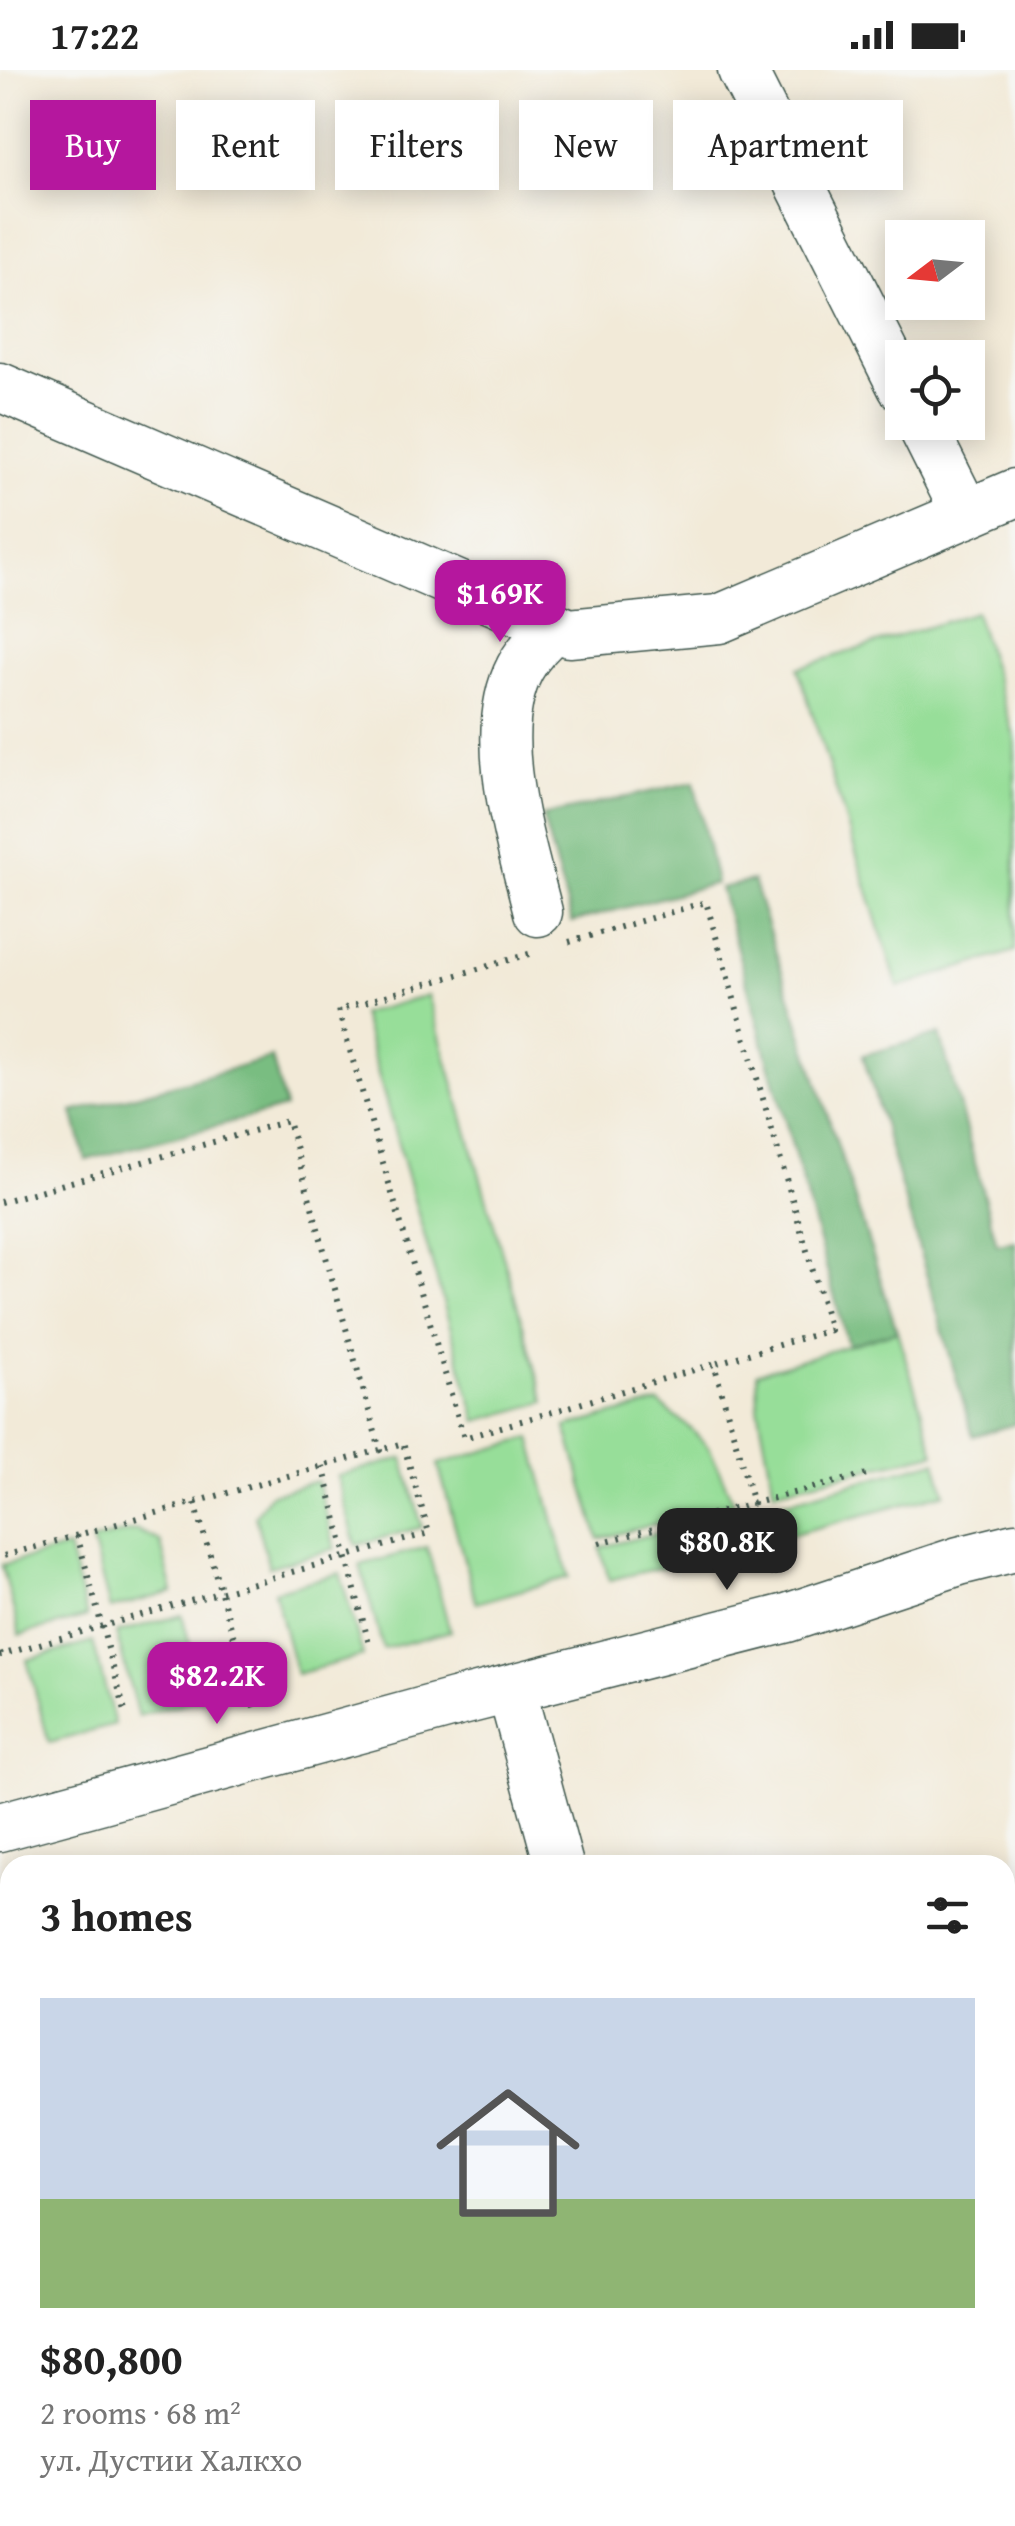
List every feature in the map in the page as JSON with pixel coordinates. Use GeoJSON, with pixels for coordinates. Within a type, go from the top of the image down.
{"type":"FeatureCollection","features":[{"type":"Feature","properties":{"kind":"street"},"geometry":{"type":"LineString","coordinates":[[742,70],[885,353]]}},
{"type":"Feature","properties":{"kind":"street"},"geometry":{"type":"LineString","coordinates":[[0,387],[569,633],[718,619],[1015,493]]}},
{"type":"Feature","properties":{"kind":"street"},"geometry":{"type":"LineString","coordinates":[[929,440],[966,514]]}},
{"type":"Feature","properties":{"kind":"street"},"geometry":{"type":"LineString","coordinates":[[546,936],[508,790],[508,705],[518,670],[532,648],[555,627]]}},
{"type":"Feature","properties":{"kind":"street"},"geometry":{"type":"LineString","coordinates":[[0,1827],[454,1703],[787,1618],[959,1560],[1015,1547]]}},
{"type":"Feature","properties":{"kind":"street"},"geometry":{"type":"LineString","coordinates":[[510,1689],[555,1855]]}},
{"type":"Feature","properties":{"kind":"path"},"geometry":{"type":"LineString","coordinates":[[706,902],[830,1330],[714,1364],[464,1438],[338,1010],[546,936],[706,902]]}},
{"type":"Feature","properties":{"kind":"path"},"geometry":{"type":"LineString","coordinates":[[0,1202],[288,1121],[380,1450]]}},
{"type":"Feature","properties":{"kind":"path"},"geometry":{"type":"LineString","coordinates":[[714,1364],[787,1618]]}},
{"type":"Feature","properties":{"kind":"path"},"geometry":{"type":"LineString","coordinates":[[0,1557],[404,1443],[429,1534],[0,1653]]}},
{"type":"Feature","properties":{"kind":"path"},"geometry":{"type":"LineString","coordinates":[[323,1466],[369,1644]]}},
{"type":"Feature","properties":{"kind":"path"},"geometry":{"type":"LineString","coordinates":[[600,1543],[868,1474]]}},
{"type":"Feature","properties":{"kind":"path"},"geometry":{"type":"LineString","coordinates":[[195,1502],[248,1688]]}},
{"type":"Feature","properties":{"kind":"path"},"geometry":{"type":"LineString","coordinates":[[77,1535],[126,1715]]}},
{"type":"Feature","properties":{"kind":"green space"},"geometry":{"type":"Polygon","coordinates":[[[975,612],[1015,739],[1015,951],[898,987],[798,668],[975,612]]]}},
{"type":"Feature","properties":{"kind":"green space"},"geometry":{"type":"Polygon","coordinates":[[[694,782],[716,883],[572,922],[542,816],[694,782]]]}},
{"type":"Feature","properties":{"kind":"green space"},"geometry":{"type":"Polygon","coordinates":[[[753,881],[897,1331],[848,1345],[720,888],[753,881]]]}},
{"type":"Feature","properties":{"kind":"green space"},"geometry":{"type":"Polygon","coordinates":[[[428,995],[545,1402],[477,1421],[361,1014],[428,995]]]}},
{"type":"Feature","properties":{"kind":"green space"},"geometry":{"type":"Polygon","coordinates":[[[940,1034],[997,1244],[1015,1241],[1015,1424],[973,1436],[863,1055],[940,1034]]]}},
{"type":"Feature","properties":{"kind":"green space"},"geometry":{"type":"Polygon","coordinates":[[[272,1058],[285,1108],[86,1160],[73,1112],[272,1058]]]}},
{"type":"Feature","properties":{"kind":"green space"},"geometry":{"type":"Polygon","coordinates":[[[897,1331],[935,1453],[774,1491],[758,1406],[757,1373],[897,1331]]]}},
{"type":"Feature","properties":{"kind":"green space"},"geometry":{"type":"Polygon","coordinates":[[[659,1403],[709,1448],[734,1503],[599,1539],[566,1427],[659,1403]]]}},
{"type":"Feature","properties":{"kind":"green space"},"geometry":{"type":"Polygon","coordinates":[[[531,1438],[569,1577],[476,1603],[438,1464],[531,1438]]]}},
{"type":"Feature","properties":{"kind":"green space"},"geometry":{"type":"Polygon","coordinates":[[[403,1458],[422,1527],[356,1545],[337,1476],[403,1458]]]}},
{"type":"Feature","properties":{"kind":"green space"},"geometry":{"type":"Polygon","coordinates":[[[936,1461],[945,1493],[786,1536],[777,1504],[936,1461]]]}},
{"type":"Feature","properties":{"kind":"green space"},"geometry":{"type":"Polygon","coordinates":[[[317,1481],[335,1549],[269,1567],[255,1516],[270,1494],[317,1481]]]}},
{"type":"Feature","properties":{"kind":"green space"},"geometry":{"type":"Polygon","coordinates":[[[737,1514],[749,1546],[609,1580],[600,1547],[737,1514]]]}},
{"type":"Feature","properties":{"kind":"green space"},"geometry":{"type":"Polygon","coordinates":[[[136,1530],[160,1541],[173,1592],[110,1609],[92,1541],[136,1530]]]}},
{"type":"Feature","properties":{"kind":"green space"},"geometry":{"type":"Polygon","coordinates":[[[427,1547],[450,1631],[383,1649],[360,1565],[427,1547]]]}},
{"type":"Feature","properties":{"kind":"green space"},"geometry":{"type":"Polygon","coordinates":[[[68,1548],[87,1617],[20,1635],[2,1565],[68,1548]]]}},
{"type":"Feature","properties":{"kind":"green space"},"geometry":{"type":"Polygon","coordinates":[[[340,1573],[363,1656],[296,1674],[274,1591],[340,1573]]]}},
{"type":"Feature","properties":{"kind":"green space"},"geometry":{"type":"Polygon","coordinates":[[[182,1615],[204,1698],[138,1716],[116,1633],[182,1615]]]}},
{"type":"Feature","properties":{"kind":"green space"},"geometry":{"type":"Polygon","coordinates":[[[93,1642],[115,1725],[49,1743],[27,1660],[93,1642]]]}}]}
